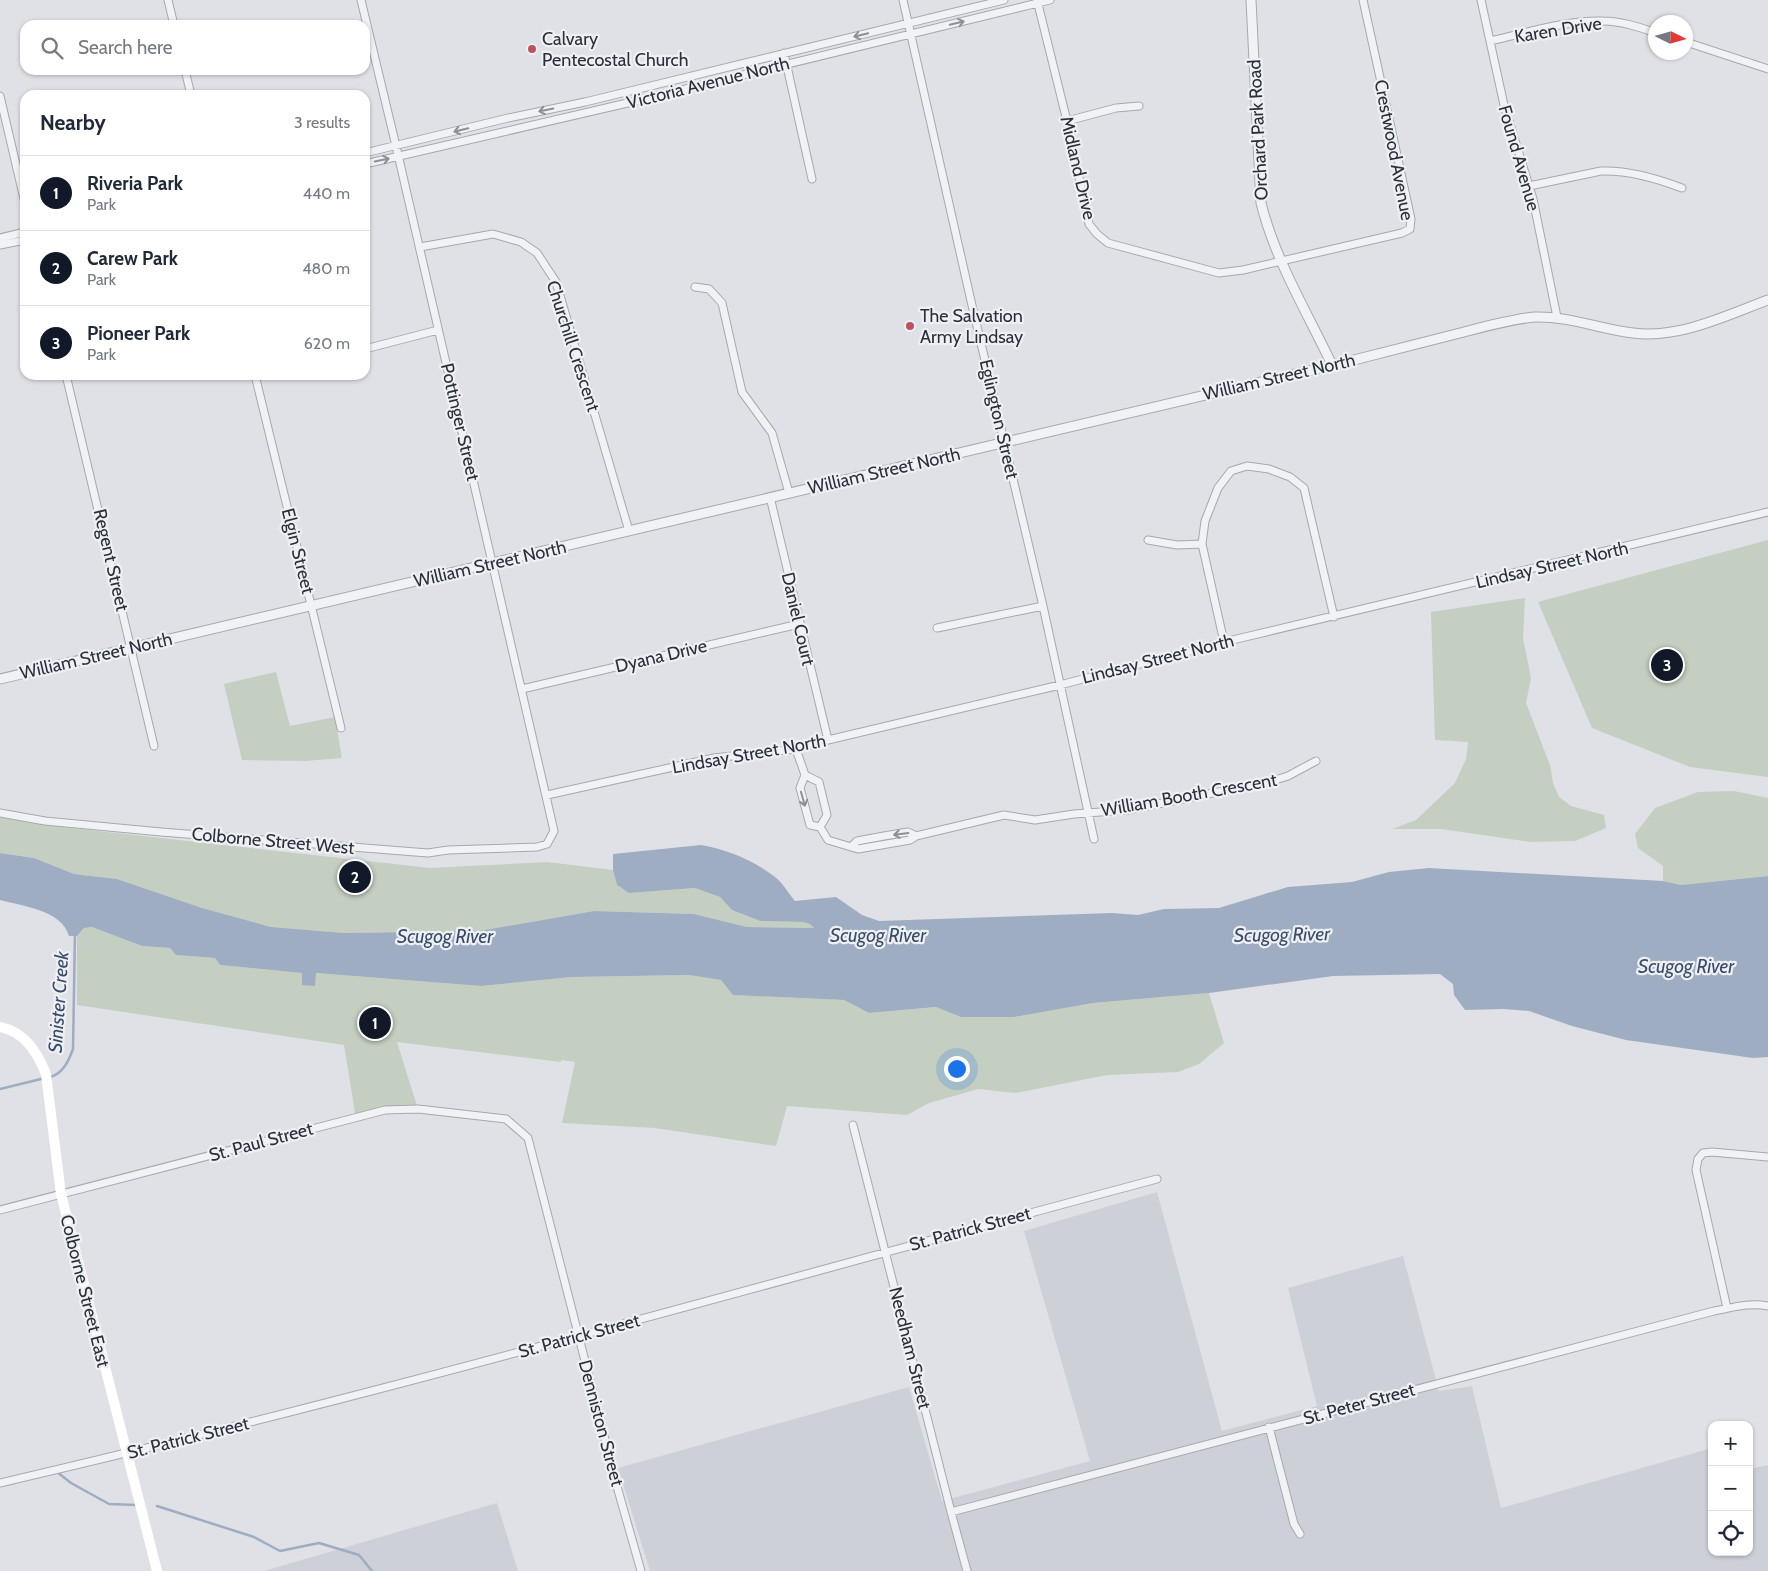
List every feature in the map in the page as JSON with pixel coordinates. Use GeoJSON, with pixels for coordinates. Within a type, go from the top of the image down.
{"type":"FeatureCollection","features":[{"type":"Feature","properties":{"kind":"main road","name":"Colborne Street East"},"geometry":{"type":"LineString","coordinates":[[0,1027],[15,1032],[31,1046],[39,1058],[47,1078],[61,1194],[157,1571]]}},
{"type":"Feature","properties":{"kind":"street"},"geometry":{"type":"LineString","coordinates":[[168,0],[173,20]]}},
{"type":"Feature","properties":{"kind":"street","name":"Pottinger Street"},"geometry":{"type":"LineString","coordinates":[[361,0],[366,20]]}},
{"type":"Feature","properties":{"kind":"street","name":"Eglington Street"},"geometry":{"type":"LineString","coordinates":[[902,0],[1043,606],[1094,839]]}},
{"type":"Feature","properties":{"kind":"street","name":"Victoria Avenue North"},"geometry":{"type":"LineString","coordinates":[[370,152],[1004,0]]}},
{"type":"Feature","properties":{"kind":"street","name":"Victoria Avenue North"},"geometry":{"type":"LineString","coordinates":[[370,163],[636,101],[1050,0]]}},
{"type":"Feature","properties":{"kind":"street","name":"Orchard Park Road"},"geometry":{"type":"LineString","coordinates":[[1252,0],[1261,203],[1265,220],[1282,261],[1332,365]]}},
{"type":"Feature","properties":{"kind":"street","name":"Crestwood Avenue"},"geometry":{"type":"LineString","coordinates":[[1282,261],[1402,233],[1410,229],[1411,219],[1363,0]]}},
{"type":"Feature","properties":{"kind":"street","name":"Found Avenue"},"geometry":{"type":"LineString","coordinates":[[1481,0],[1504,105],[1529,186],[1557,317]]}},
{"type":"Feature","properties":{"kind":"street","name":"Midland Drive"},"geometry":{"type":"LineString","coordinates":[[1038,2],[1089,224],[1097,234],[1108,243],[1219,273],[1243,270],[1282,261]]}},
{"type":"Feature","properties":{"kind":"street","name":"Karen Drive"},"geometry":{"type":"LineString","coordinates":[[1490,41],[1586,22],[1604,21],[1621,23],[1648,30]]}},
{"type":"Feature","properties":{"kind":"street","name":"Pottinger Street"},"geometry":{"type":"LineString","coordinates":[[370,38],[554,831],[547,844]]}},
{"type":"Feature","properties":{"kind":"street"},"geometry":{"type":"LineString","coordinates":[[1693,44],[1768,69]]}},
{"type":"Feature","properties":{"kind":"street"},"geometry":{"type":"LineString","coordinates":[[784,53],[812,179]]}},
{"type":"Feature","properties":{"kind":"street"},"geometry":{"type":"LineString","coordinates":[[186,75],[190,90]]}},
{"type":"Feature","properties":{"kind":"street"},"geometry":{"type":"LineString","coordinates":[[634,89],[636,101]]}},
{"type":"Feature","properties":{"kind":"street"},"geometry":{"type":"LineString","coordinates":[[0,96],[20,182]]}},
{"type":"Feature","properties":{"kind":"street"},"geometry":{"type":"LineString","coordinates":[[1067,122],[1116,108],[1140,106]]}},
{"type":"Feature","properties":{"kind":"street"},"geometry":{"type":"LineString","coordinates":[[1529,186],[1614,170],[1662,180],[1682,188]]}},
{"type":"Feature","properties":{"kind":"street"},"geometry":{"type":"LineString","coordinates":[[0,238],[20,233]]}},
{"type":"Feature","properties":{"kind":"street","name":"Churchill Crescent"},"geometry":{"type":"LineString","coordinates":[[420,247],[493,234],[521,242],[537,254],[556,282],[629,531]]}},
{"type":"Feature","properties":{"kind":"street"},"geometry":{"type":"LineString","coordinates":[[0,245],[20,241]]}},
{"type":"Feature","properties":{"kind":"street"},"geometry":{"type":"LineString","coordinates":[[695,287],[709,289],[722,303],[742,392],[772,433],[789,493]]}},
{"type":"Feature","properties":{"kind":"street","name":"William Street North"},"geometry":{"type":"LineString","coordinates":[[0,679],[1332,365],[1498,324],[1533,318],[1557,317],[1620,331],[1648,334],[1691,328],[1768,300]]}},
{"type":"Feature","properties":{"kind":"street"},"geometry":{"type":"LineString","coordinates":[[370,347],[438,330]]}},
{"type":"Feature","properties":{"kind":"street","name":"Regent Street"},"geometry":{"type":"LineString","coordinates":[[67,380],[154,746]]}},
{"type":"Feature","properties":{"kind":"street","name":"Elgin Street"},"geometry":{"type":"LineString","coordinates":[[258,380],[341,728]]}},
{"type":"Feature","properties":{"kind":"street"},"geometry":{"type":"LineString","coordinates":[[1224,642],[1202,544],[1205,521],[1218,488],[1231,471],[1247,466],[1269,469],[1290,476],[1304,488],[1334,617]]}},
{"type":"Feature","properties":{"kind":"street","name":"Daniel Court"},"geometry":{"type":"LineString","coordinates":[[770,497],[828,740]]}},
{"type":"Feature","properties":{"kind":"street","name":"Lindsay Street North"},"geometry":{"type":"LineString","coordinates":[[546,795],[714,758],[796,749],[1060,685],[1224,642],[1768,512]]}},
{"type":"Feature","properties":{"kind":"street"},"geometry":{"type":"LineString","coordinates":[[1148,540],[1177,545],[1202,544]]}},
{"type":"Feature","properties":{"kind":"street"},"geometry":{"type":"LineString","coordinates":[[937,628],[1043,606]]}},
{"type":"Feature","properties":{"kind":"street","name":"Dyana Drive"},"geometry":{"type":"LineString","coordinates":[[522,689],[799,624]]}},
{"type":"Feature","properties":{"kind":"street"},"geometry":{"type":"LineString","coordinates":[[796,749],[805,775],[800,788],[810,825],[820,827],[828,840],[851,847],[858,849],[910,840],[916,836],[908,832],[884,836],[857,841],[851,847]]}},
{"type":"Feature","properties":{"kind":"street","name":"William Booth Crescent"},"geometry":{"type":"LineString","coordinates":[[916,836],[1004,815],[1035,820],[1127,810],[1259,785],[1288,776],[1316,761]]}},
{"type":"Feature","properties":{"kind":"street"},"geometry":{"type":"LineString","coordinates":[[805,775],[819,782],[827,815],[820,827]]}},
{"type":"Feature","properties":{"kind":"street","name":"Colborne Street West"},"geometry":{"type":"LineString","coordinates":[[0,813],[45,821],[428,853],[448,850],[537,847],[547,844]]}},
{"type":"Feature","properties":{"kind":"street"},"geometry":{"type":"LineString","coordinates":[[884,836],[887,844]]}},
{"type":"Feature","properties":{"kind":"street","name":"St. Paul Street"},"geometry":{"type":"LineString","coordinates":[[0,1210],[385,1110],[418,1109],[506,1119],[522,1132]]}},
{"type":"Feature","properties":{"kind":"street","name":"Needham Street"},"geometry":{"type":"LineString","coordinates":[[853,1126],[967,1571]]}},
{"type":"Feature","properties":{"kind":"street","name":"Denniston Street"},"geometry":{"type":"LineString","coordinates":[[522,1132],[528,1138],[578,1336],[641,1571]]}},
{"type":"Feature","properties":{"kind":"street"},"geometry":{"type":"LineString","coordinates":[[1727,1308],[1696,1170],[1698,1159],[1703,1153],[1712,1152],[1768,1157]]}},
{"type":"Feature","properties":{"kind":"street","name":"St. Patrick Street"},"geometry":{"type":"LineString","coordinates":[[0,1483],[126,1455],[578,1336],[1157,1180]]}},
{"type":"Feature","properties":{"kind":"street","name":"St. Peter Street"},"geometry":{"type":"LineString","coordinates":[[951,1512],[1268,1427],[1727,1308],[1760,1304],[1768,1306]]}},
{"type":"Feature","properties":{"kind":"street"},"geometry":{"type":"LineString","coordinates":[[1268,1427],[1294,1524],[1300,1534]]}},
{"type":"Feature","properties":{"kind":"shaded area"},"geometry":{"type":"Polygon","coordinates":[[[1157,1192],[1222,1431],[1317,1406],[1288,1288],[1403,1256],[1439,1391],[1472,1386],[1501,1508],[1708,1449],[1708,1556],[1753,1556],[1753,1468],[1768,1465],[1768,1571],[650,1571],[618,1468],[909,1387],[942,1501],[1090,1461],[1024,1231],[1157,1192]]]}},
{"type":"Feature","properties":{"kind":"shaded area"},"geometry":{"type":"Polygon","coordinates":[[[497,1503],[518,1571],[264,1571],[497,1503]]]}},
{"type":"Feature","properties":{"kind":"green space"},"geometry":{"type":"Polygon","coordinates":[[[1768,540],[1768,777],[1690,767],[1592,728],[1538,602],[1768,540]]]}},
{"type":"Feature","properties":{"kind":"green space"},"geometry":{"type":"Polygon","coordinates":[[[1525,598],[1523,638],[1531,678],[1526,703],[1550,765],[1553,783],[1559,797],[1571,806],[1604,815],[1606,828],[1575,841],[1531,842],[1441,829],[1392,829],[1416,820],[1455,783],[1466,759],[1468,742],[1435,740],[1431,612],[1525,598]]]}},
{"type":"Feature","properties":{"kind":"green space"},"geometry":{"type":"Polygon","coordinates":[[[276,672],[290,726],[335,717],[342,758],[305,761],[242,760],[224,684],[276,672]]]}},
{"type":"Feature","properties":{"kind":"green space"},"geometry":{"type":"Polygon","coordinates":[[[1734,791],[1768,798],[1768,876],[1681,885],[1663,881],[1663,866],[1638,848],[1635,834],[1655,808],[1698,792],[1734,791]]]}},
{"type":"Feature","properties":{"kind":"green space"},"geometry":{"type":"Polygon","coordinates":[[[0,817],[44,825],[430,868],[547,862],[613,870],[617,885],[629,893],[695,888],[720,897],[732,910],[760,921],[804,922],[815,928],[747,927],[694,914],[594,911],[479,931],[344,933],[271,927],[202,908],[117,879],[74,874],[34,858],[0,853],[0,817]]]}},
{"type":"Feature","properties":{"kind":"green space"},"geometry":{"type":"Polygon","coordinates":[[[92,927],[142,946],[170,948],[176,955],[215,958],[220,965],[302,973],[302,985],[316,973],[481,986],[572,977],[689,975],[721,980],[734,995],[844,1000],[869,1013],[936,1007],[961,1017],[1014,1017],[1093,1003],[1209,993],[1224,1043],[1199,1064],[1178,1072],[1107,1075],[1016,1093],[978,1089],[929,1103],[907,1115],[787,1106],[776,1146],[655,1128],[562,1123],[575,1062],[561,1060],[561,1062],[397,1042],[418,1109],[378,1113],[356,1119],[344,1045],[77,1005],[77,936],[84,928],[92,927]]]}},
{"type":"Feature","properties":{"kind":"water","name":"Scugog River"},"geometry":{"type":"Polygon","coordinates":[[[701,845],[730,853],[759,866],[778,879],[795,901],[836,897],[862,915],[879,921],[1112,913],[1138,915],[1164,909],[1219,908],[1288,887],[1352,882],[1389,872],[1429,868],[1663,881],[1681,885],[1768,876],[1768,1057],[1753,1058],[1626,1040],[1572,1026],[1529,1011],[1503,1009],[1465,1010],[1454,995],[1453,984],[1440,974],[1333,976],[1209,993],[1093,1003],[1014,1017],[961,1017],[936,1007],[869,1013],[844,1000],[733,995],[721,980],[689,975],[572,977],[481,986],[316,973],[315,986],[302,985],[302,973],[220,965],[215,958],[176,955],[170,948],[142,946],[92,927],[84,928],[77,936],[69,936],[65,927],[50,915],[30,907],[0,900],[0,853],[34,858],[74,874],[117,879],[202,908],[271,927],[344,933],[479,931],[594,911],[694,914],[747,927],[814,928],[810,924],[803,922],[760,921],[732,910],[720,897],[695,888],[629,893],[617,885],[613,870],[613,854],[701,845]]]}},
{"type":"Feature","properties":{"kind":"waterway","name":"Sinister Creek"},"geometry":{"type":"LineString","coordinates":[[50,1077],[62,1070],[73,1049],[75,932]]}},
{"type":"Feature","properties":{"kind":"waterway","name":"Sinister Creek"},"geometry":{"type":"LineString","coordinates":[[0,1089],[45,1078]]}},
{"type":"Feature","properties":{"kind":"waterway","name":"Sinister Creek"},"geometry":{"type":"LineString","coordinates":[[57,1472],[71,1483],[109,1504],[137,1505]]}},
{"type":"Feature","properties":{"kind":"waterway","name":"Sinister Creek"},"geometry":{"type":"LineString","coordinates":[[157,1506],[254,1537],[280,1551],[319,1543],[359,1555],[372,1571]]}},
{"type":"Feature","properties":{"kind":"place","name":"Calvary Pentecostal Church"},"geometry":{"type":"Point","coordinates":[532,49]}},
{"type":"Feature","properties":{"kind":"place","name":"The Salvation Army Lindsay"},"geometry":{"type":"Point","coordinates":[910,326]}},
{"type":"Feature","properties":{"kind":"place","name":"Pioneer Park"},"geometry":{"type":"Point","coordinates":[1667,665]}},
{"type":"Feature","properties":{"kind":"place","name":"Carew Park"},"geometry":{"type":"Point","coordinates":[355,877]}},
{"type":"Feature","properties":{"kind":"place","name":"Riveria Park"},"geometry":{"type":"Point","coordinates":[375,1023]}}]}
